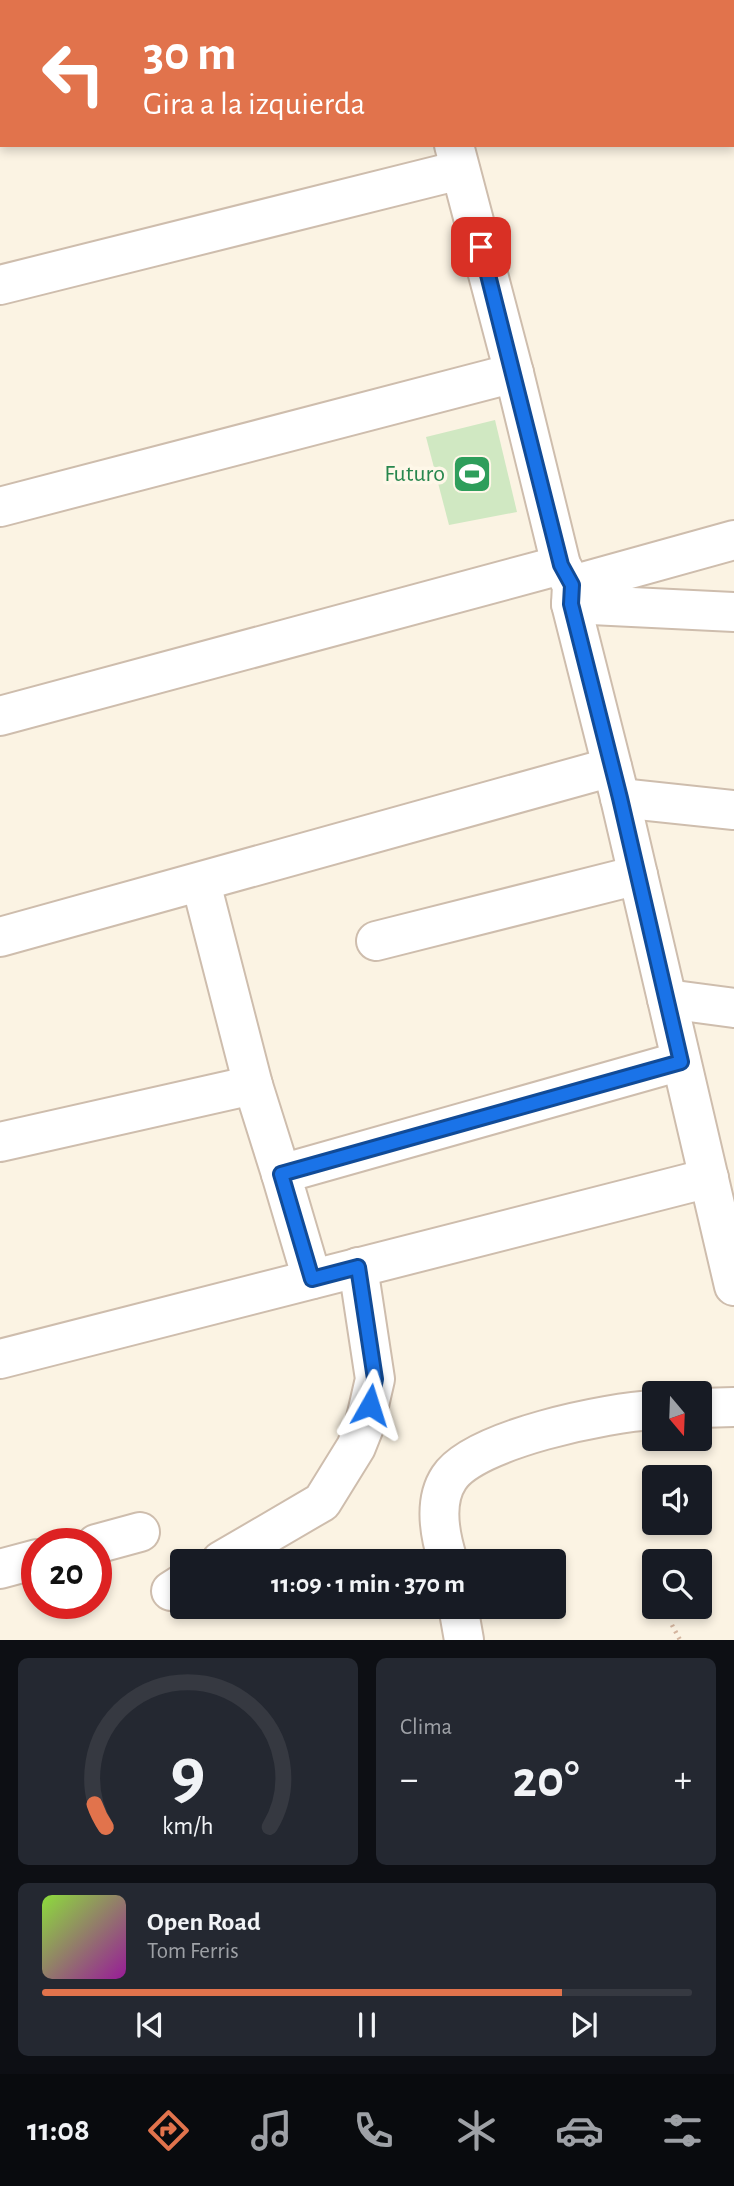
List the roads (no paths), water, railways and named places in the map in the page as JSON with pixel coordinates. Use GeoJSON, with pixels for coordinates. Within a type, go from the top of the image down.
{"type":"FeatureCollection","features":[{"type":"Feature","properties":{"kind":"street"},"geometry":{"type":"LineString","coordinates":[[0,285],[457,158],[568,585],[681,1062],[719,1193],[734,1286]]}},
{"type":"Feature","properties":{"kind":"street"},"geometry":{"type":"LineString","coordinates":[[0,507],[514,373]]}},
{"type":"Feature","properties":{"kind":"street"},"geometry":{"type":"LineString","coordinates":[[0,716],[568,585],[734,540]]}},
{"type":"Feature","properties":{"kind":"street"},"geometry":{"type":"LineString","coordinates":[[568,585],[734,612]]}},
{"type":"Feature","properties":{"kind":"street"},"geometry":{"type":"LineString","coordinates":[[0,937],[201,883],[616,783],[734,810]]}},
{"type":"Feature","properties":{"kind":"street"},"geometry":{"type":"LineString","coordinates":[[376,941],[638,875]]}},
{"type":"Feature","properties":{"kind":"street"},"geometry":{"type":"LineString","coordinates":[[201,883],[253,1085],[312,1279]]}},
{"type":"Feature","properties":{"kind":"street"},"geometry":{"type":"LineString","coordinates":[[667,999],[734,1008]]}},
{"type":"Feature","properties":{"kind":"street"},"geometry":{"type":"LineString","coordinates":[[281,1174],[681,1062]]}},
{"type":"Feature","properties":{"kind":"street"},"geometry":{"type":"LineString","coordinates":[[0,1142],[253,1085]]}},
{"type":"Feature","properties":{"kind":"street"},"geometry":{"type":"LineString","coordinates":[[0,1359],[358,1267],[719,1193]]}},
{"type":"Feature","properties":{"kind":"street"},"geometry":{"type":"LineString","coordinates":[[242,1549],[323,1502],[356,1447],[364,1427],[375,1379],[358,1267]]}},
{"type":"Feature","properties":{"kind":"street"},"geometry":{"type":"LineString","coordinates":[[712,1408],[734,1407]]}},
{"type":"Feature","properties":{"kind":"street"},"geometry":{"type":"LineString","coordinates":[[444,1549],[441,1541],[440,1500],[448,1478],[459,1466],[474,1456],[539,1431],[642,1411]]}},
{"type":"Feature","properties":{"kind":"street"},"geometry":{"type":"LineString","coordinates":[[112,1540],[140,1532]]}},
{"type":"Feature","properties":{"kind":"street"},"geometry":{"type":"LineString","coordinates":[[0,1569],[21,1563]]}},
{"type":"Feature","properties":{"kind":"street"},"geometry":{"type":"LineString","coordinates":[[460,1619],[464,1640]]}},
{"type":"Feature","properties":{"kind":"place","name":"Futuro"},"geometry":{"type":"Point","coordinates":[472,474]}}]}
